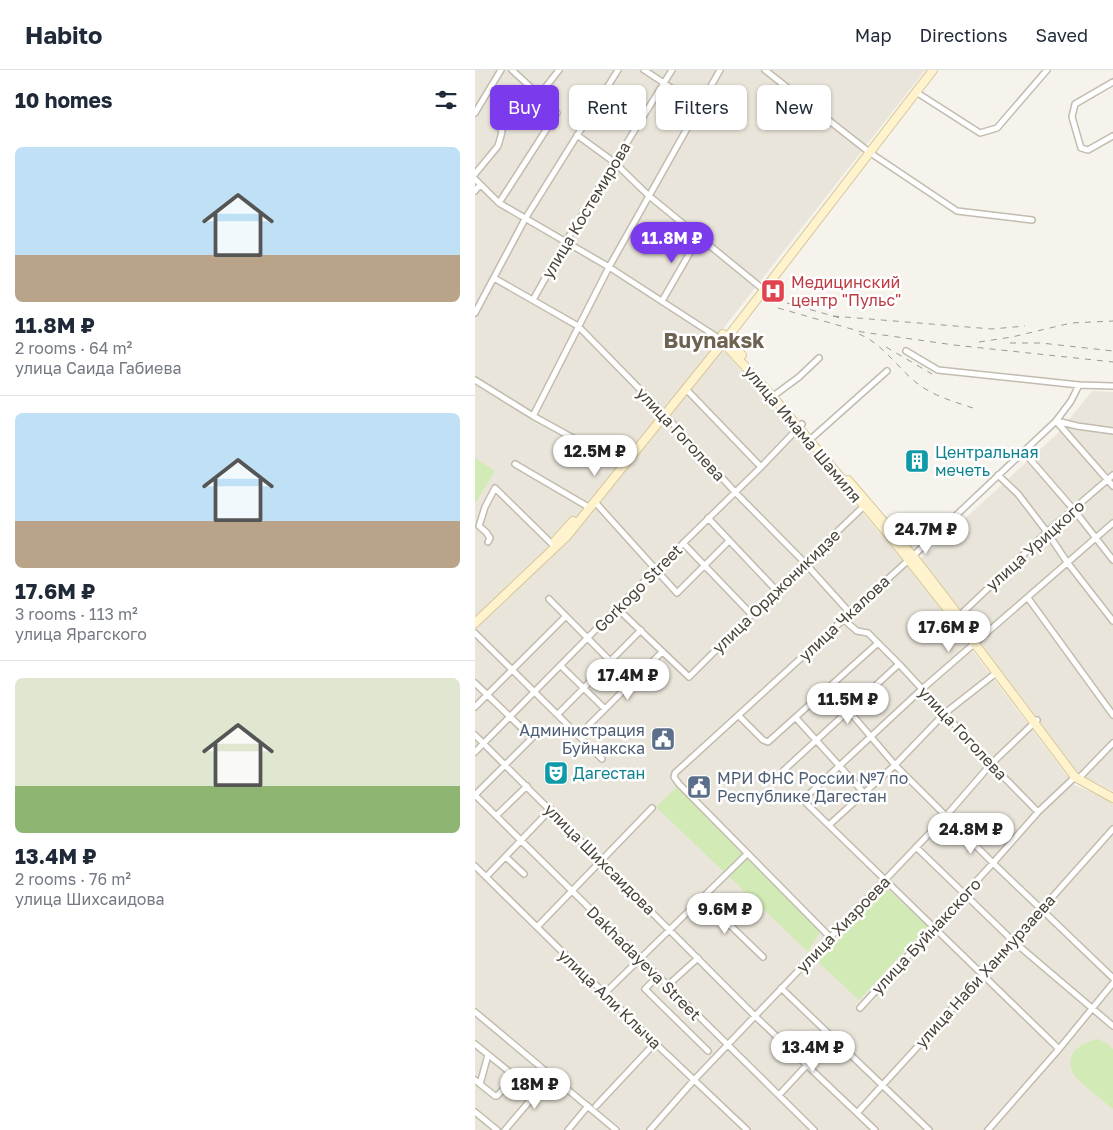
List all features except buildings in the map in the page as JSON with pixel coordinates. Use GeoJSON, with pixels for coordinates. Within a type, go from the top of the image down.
{"type":"FeatureCollection","features":[{"type":"Feature","properties":{"kind":"main road"},"geometry":{"type":"LineString","coordinates":[[475,623],[554,545],[590,505],[685,388],[931,70]]}},
{"type":"Feature","properties":{"kind":"main road"},"geometry":{"type":"LineString","coordinates":[[868,151],[916,92],[931,70]]}},
{"type":"Feature","properties":{"kind":"main road","name":"улица Имама Шамиля"},"geometry":{"type":"LineString","coordinates":[[723,338],[776,394],[864,506],[959,616],[996,673],[1036,721]]}},
{"type":"Feature","properties":{"kind":"main road","name":"улица Имама Шамиля"},"geometry":{"type":"LineString","coordinates":[[723,338],[800,426],[813,437],[976,642],[1078,777],[1113,798]]}},
{"type":"Feature","properties":{"kind":"main road"},"geometry":{"type":"LineString","coordinates":[[475,619],[554,545]]}},
{"type":"Feature","properties":{"kind":"main road","name":"улица Имама Шамиля"},"geometry":{"type":"LineString","coordinates":[[1078,777],[1113,792]]}},
{"type":"Feature","properties":{"kind":"street"},"geometry":{"type":"LineString","coordinates":[[475,113],[501,70]]}},
{"type":"Feature","properties":{"kind":"street"},"geometry":{"type":"LineString","coordinates":[[512,70],[528,85]]}},
{"type":"Feature","properties":{"kind":"street"},"geometry":{"type":"LineString","coordinates":[[547,85],[559,70]]}},
{"type":"Feature","properties":{"kind":"street"},"geometry":{"type":"LineString","coordinates":[[475,313],[525,219],[618,70]]}},
{"type":"Feature","properties":{"kind":"street"},"geometry":{"type":"LineString","coordinates":[[644,70],[668,85]]}},
{"type":"Feature","properties":{"kind":"street","name":"улица Костемирова"},"geometry":{"type":"LineString","coordinates":[[533,300],[566,241],[672,70]]}},
{"type":"Feature","properties":{"kind":"street"},"geometry":{"type":"LineString","coordinates":[[711,85],[720,70]]}},
{"type":"Feature","properties":{"kind":"street"},"geometry":{"type":"LineString","coordinates":[[765,70],[868,151],[957,211],[1032,220]]}},
{"type":"Feature","properties":{"kind":"street"},"geometry":{"type":"LineString","coordinates":[[916,92],[980,133],[997,128],[1047,70]]}},
{"type":"Feature","properties":{"kind":"street"},"geometry":{"type":"LineString","coordinates":[[1113,82],[1075,104],[1072,117],[1081,148],[1088,150],[1113,136]]}},
{"type":"Feature","properties":{"kind":"street"},"geometry":{"type":"LineString","coordinates":[[475,174],[498,146],[501,130]]}},
{"type":"Feature","properties":{"kind":"street"},"geometry":{"type":"LineString","coordinates":[[499,203],[546,130]]}},
{"type":"Feature","properties":{"kind":"street"},"geometry":{"type":"LineString","coordinates":[[533,416],[609,267],[685,130]]}},
{"type":"Feature","properties":{"kind":"street"},"geometry":{"type":"LineString","coordinates":[[577,135],[615,162],[648,195],[762,289]]}},
{"type":"Feature","properties":{"kind":"street"},"geometry":{"type":"LineString","coordinates":[[475,179],[499,203],[566,241],[723,338]]}},
{"type":"Feature","properties":{"kind":"street"},"geometry":{"type":"LineString","coordinates":[[475,191],[480,185]]}},
{"type":"Feature","properties":{"kind":"street"},"geometry":{"type":"LineString","coordinates":[[662,301],[699,237]]}},
{"type":"Feature","properties":{"kind":"street","name":"улица Гоголева"},"geometry":{"type":"LineString","coordinates":[[494,278],[578,326],[664,413],[735,492],[805,563],[850,613]]}},
{"type":"Feature","properties":{"kind":"street"},"geometry":{"type":"LineString","coordinates":[[906,351],[938,370],[1079,385],[1113,386]]}},
{"type":"Feature","properties":{"kind":"street"},"geometry":{"type":"LineString","coordinates":[[776,394],[799,377],[819,358]]}},
{"type":"Feature","properties":{"kind":"street"},"geometry":{"type":"LineString","coordinates":[[813,437],[887,371]]}},
{"type":"Feature","properties":{"kind":"street"},"geometry":{"type":"LineString","coordinates":[[475,380],[533,416],[622,465]]}},
{"type":"Feature","properties":{"kind":"street","name":"улица Чкалова"},"geometry":{"type":"LineString","coordinates":[[747,854],[679,784],[674,777],[675,773],[739,716],[1056,421],[1071,401],[1079,385]]}},
{"type":"Feature","properties":{"kind":"street"},"geometry":{"type":"LineString","coordinates":[[685,388],[761,467]]}},
{"type":"Feature","properties":{"kind":"street"},"geometry":{"type":"LineString","coordinates":[[1056,421],[1113,432]]}},
{"type":"Feature","properties":{"kind":"street"},"geometry":{"type":"LineString","coordinates":[[1056,421],[1111,478],[1113,486]]}},
{"type":"Feature","properties":{"kind":"street","name":"Gorkogo Street"},"geometry":{"type":"LineString","coordinates":[[475,752],[800,426]]}},
{"type":"Feature","properties":{"kind":"street"},"geometry":{"type":"LineString","coordinates":[[1023,451],[1074,510],[1113,560]]}},
{"type":"Feature","properties":{"kind":"street"},"geometry":{"type":"LineString","coordinates":[[515,464],[590,505],[677,593],[729,541]]}},
{"type":"Feature","properties":{"kind":"street"},"geometry":{"type":"LineString","coordinates":[[999,474],[1018,494],[1113,621]]}},
{"type":"Feature","properties":{"kind":"street","name":"улица Урицкого"},"geometry":{"type":"LineString","coordinates":[[959,616],[1047,532],[1111,478]]}},
{"type":"Feature","properties":{"kind":"street"},"geometry":{"type":"LineString","coordinates":[[488,542],[489,538],[486,532],[479,526],[490,495],[495,488],[554,545]]}},
{"type":"Feature","properties":{"kind":"street","name":"улица Орджоникидзе"},"geometry":{"type":"LineString","coordinates":[[662,652],[689,677],[864,506]]}},
{"type":"Feature","properties":{"kind":"street"},"geometry":{"type":"LineString","coordinates":[[708,518],[776,590]]}},
{"type":"Feature","properties":{"kind":"street"},"geometry":{"type":"LineString","coordinates":[[1059,1048],[829,826],[806,803],[806,800],[807,796],[922,689],[1113,523]]}},
{"type":"Feature","properties":{"kind":"street"},"geometry":{"type":"LineString","coordinates":[[683,543],[752,615]]}},
{"type":"Feature","properties":{"kind":"street"},"geometry":{"type":"LineString","coordinates":[[1028,598],[1113,715]]}},
{"type":"Feature","properties":{"kind":"street"},"geometry":{"type":"LineString","coordinates":[[549,599],[632,683]]}},
{"type":"Feature","properties":{"kind":"street"},"geometry":{"type":"LineString","coordinates":[[579,735],[662,652],[617,608]]}},
{"type":"Feature","properties":{"kind":"street"},"geometry":{"type":"LineString","coordinates":[[1107,614],[1113,609]]}},
{"type":"Feature","properties":{"kind":"street"},"geometry":{"type":"LineString","coordinates":[[475,707],[566,616]]}},
{"type":"Feature","properties":{"kind":"street","name":"улица Гоголева"},"geometry":{"type":"LineString","coordinates":[[843,619],[857,631],[868,633],[1037,812]]}},
{"type":"Feature","properties":{"kind":"street"},"geometry":{"type":"LineString","coordinates":[[558,714],[641,630]]}},
{"type":"Feature","properties":{"kind":"street"},"geometry":{"type":"LineString","coordinates":[[475,633],[602,759]]}},
{"type":"Feature","properties":{"kind":"street"},"geometry":{"type":"LineString","coordinates":[[739,716],[763,740],[768,742],[878,643]]}},
{"type":"Feature","properties":{"kind":"street"},"geometry":{"type":"LineString","coordinates":[[783,772],[899,664]]}},
{"type":"Feature","properties":{"kind":"street"},"geometry":{"type":"LineString","coordinates":[[561,666],[605,709]]}},
{"type":"Feature","properties":{"kind":"street"},"geometry":{"type":"LineString","coordinates":[[829,826],[945,714],[996,673]]}},
{"type":"Feature","properties":{"kind":"street"},"geometry":{"type":"LineString","coordinates":[[475,683],[532,738],[475,795]]}},
{"type":"Feature","properties":{"kind":"street"},"geometry":{"type":"LineString","coordinates":[[849,711],[895,764],[946,816],[1113,978]]}},
{"type":"Feature","properties":{"kind":"street"},"geometry":{"type":"LineString","coordinates":[[796,718],[864,793]]}},
{"type":"Feature","properties":{"kind":"street","name":"улица Хизроева"},"geometry":{"type":"LineString","coordinates":[[650,1130],[694,1080],[946,816],[991,764],[1036,721]]}},
{"type":"Feature","properties":{"kind":"street","name":"улица Шихсаидова"},"geometry":{"type":"LineString","coordinates":[[475,735],[551,809],[755,1016],[875,1130]]}},
{"type":"Feature","properties":{"kind":"street","name":"улица Буйнакского"},"geometry":{"type":"LineString","coordinates":[[860,1008],[993,863],[1037,812],[1078,777],[1113,743]]}},
{"type":"Feature","properties":{"kind":"street"},"geometry":{"type":"LineString","coordinates":[[497,816],[527,786]]}},
{"type":"Feature","properties":{"kind":"street","name":"Dakhadayeva Street"},"geometry":{"type":"LineString","coordinates":[[475,795],[815,1130]]}},
{"type":"Feature","properties":{"kind":"street"},"geometry":{"type":"LineString","coordinates":[[537,927],[652,808]]}},
{"type":"Feature","properties":{"kind":"street"},"geometry":{"type":"LineString","coordinates":[[486,877],[551,809]]}},
{"type":"Feature","properties":{"kind":"street","name":"улица Наби Ханмурзаева"},"geometry":{"type":"LineString","coordinates":[[857,1113],[1113,829]]}},
{"type":"Feature","properties":{"kind":"street"},"geometry":{"type":"LineString","coordinates":[[917,847],[1013,941],[1113,1026]]}},
{"type":"Feature","properties":{"kind":"street"},"geometry":{"type":"LineString","coordinates":[[605,993],[747,854],[830,937]]}},
{"type":"Feature","properties":{"kind":"street"},"geometry":{"type":"LineString","coordinates":[[506,857],[524,874]]}},
{"type":"Feature","properties":{"kind":"street","name":"улица Али Клыча"},"geometry":{"type":"LineString","coordinates":[[475,866],[655,1043],[747,1130]]}},
{"type":"Feature","properties":{"kind":"street"},"geometry":{"type":"LineString","coordinates":[[702,898],[763,957]]}},
{"type":"Feature","properties":{"kind":"street"},"geometry":{"type":"LineString","coordinates":[[667,986],[697,958]]}},
{"type":"Feature","properties":{"kind":"street"},"geometry":{"type":"LineString","coordinates":[[657,976],[645,989],[708,1051]]}},
{"type":"Feature","properties":{"kind":"street"},"geometry":{"type":"LineString","coordinates":[[991,1129],[1113,984]]}},
{"type":"Feature","properties":{"kind":"street"},"geometry":{"type":"LineString","coordinates":[[781,988],[929,1130]]}},
{"type":"Feature","properties":{"kind":"street"},"geometry":{"type":"LineString","coordinates":[[475,1012],[616,1130]]}},
{"type":"Feature","properties":{"kind":"street"},"geometry":{"type":"LineString","coordinates":[[779,1095],[833,1037]]}},
{"type":"Feature","properties":{"kind":"street"},"geometry":{"type":"LineString","coordinates":[[596,1106],[655,1043]]}},
{"type":"Feature","properties":{"kind":"street"},"geometry":{"type":"LineString","coordinates":[[475,1044],[512,1074],[512,1080],[497,1096],[475,1080]]}},
{"type":"Feature","properties":{"kind":"street"},"geometry":{"type":"LineString","coordinates":[[480,1084],[488,1055]]}},
{"type":"Feature","properties":{"kind":"street"},"geometry":{"type":"LineString","coordinates":[[505,1130],[551,1076]]}},
{"type":"Feature","properties":{"kind":"street"},"geometry":{"type":"LineString","coordinates":[[568,1130],[587,1106]]}},
{"type":"Feature","properties":{"kind":"street"},"geometry":{"type":"LineString","coordinates":[[475,1112],[497,1130]]}},
{"type":"Feature","properties":{"kind":"shaded area"},"geometry":{"type":"Polygon","coordinates":[[[475,70],[925,70],[712,343],[726,353],[913,572],[1074,785],[1113,801],[1113,1130],[475,1130],[475,70]]]}},
{"type":"Feature","properties":{"kind":"shaded area"},"geometry":{"type":"Polygon","coordinates":[[[1092,391],[1113,392],[1113,791],[1078,773],[919,561],[1059,432],[1092,391]]]}},
{"type":"Feature","properties":{"kind":"green space"},"geometry":{"type":"Polygon","coordinates":[[[475,458],[495,471],[475,504],[475,458]]]}},
{"type":"Feature","properties":{"kind":"green space"},"geometry":{"type":"Polygon","coordinates":[[[678,786],[820,932],[808,952],[656,807],[678,786]]]}},
{"type":"Feature","properties":{"kind":"green space"},"geometry":{"type":"Polygon","coordinates":[[[883,885],[928,926],[859,1000],[815,959],[883,885]]]}},
{"type":"Feature","properties":{"kind":"green space"},"geometry":{"type":"Polygon","coordinates":[[[1098,1039],[1113,1049],[1113,1109],[1086,1087],[1074,1075],[1071,1068],[1070,1061],[1075,1051],[1085,1043],[1098,1039]]]}},
{"type":"Feature","properties":{"kind":"railway"},"geometry":{"type":"LineString","coordinates":[[787,303],[840,318]]}},
{"type":"Feature","properties":{"kind":"railway"},"geometry":{"type":"LineString","coordinates":[[778,308],[862,332],[954,345],[1113,362]]}},
{"type":"Feature","properties":{"kind":"railway"},"geometry":{"type":"LineString","coordinates":[[833,316],[992,329],[1025,326]]}},
{"type":"Feature","properties":{"kind":"railway"},"geometry":{"type":"LineString","coordinates":[[979,342],[1012,337],[1071,323],[1113,321]]}},
{"type":"Feature","properties":{"kind":"railway"},"geometry":{"type":"LineString","coordinates":[[859,334],[881,348],[906,374],[927,390],[973,408]]}},
{"type":"Feature","properties":{"kind":"railway"},"geometry":{"type":"LineString","coordinates":[[1010,343],[1041,343],[1113,351]]}},
{"type":"Feature","properties":{"kind":"railway"},"geometry":{"type":"LineString","coordinates":[[886,347],[932,374]]}},
{"type":"Feature","properties":{"kind":"place","name":"Медицинский центр \"Пульс\""},"geometry":{"type":"Point","coordinates":[773,291]}},
{"type":"Feature","properties":{"kind":"place","name":"Центральная мечеть"},"geometry":{"type":"Point","coordinates":[917,461]}},
{"type":"Feature","properties":{"kind":"place","name":"Администрация Буйнакска"},"geometry":{"type":"Point","coordinates":[663,739]}},
{"type":"Feature","properties":{"kind":"place","name":"Дагестан"},"geometry":{"type":"Point","coordinates":[556,773]}},
{"type":"Feature","properties":{"kind":"place","name":"МРИ ФНС России №7 по Республике Дагестан"},"geometry":{"type":"Point","coordinates":[699,787]}},
{"type":"Feature","properties":{"kind":"district","name":"Buynaksk"},"geometry":{"type":"Point","coordinates":[714,341]}}]}
